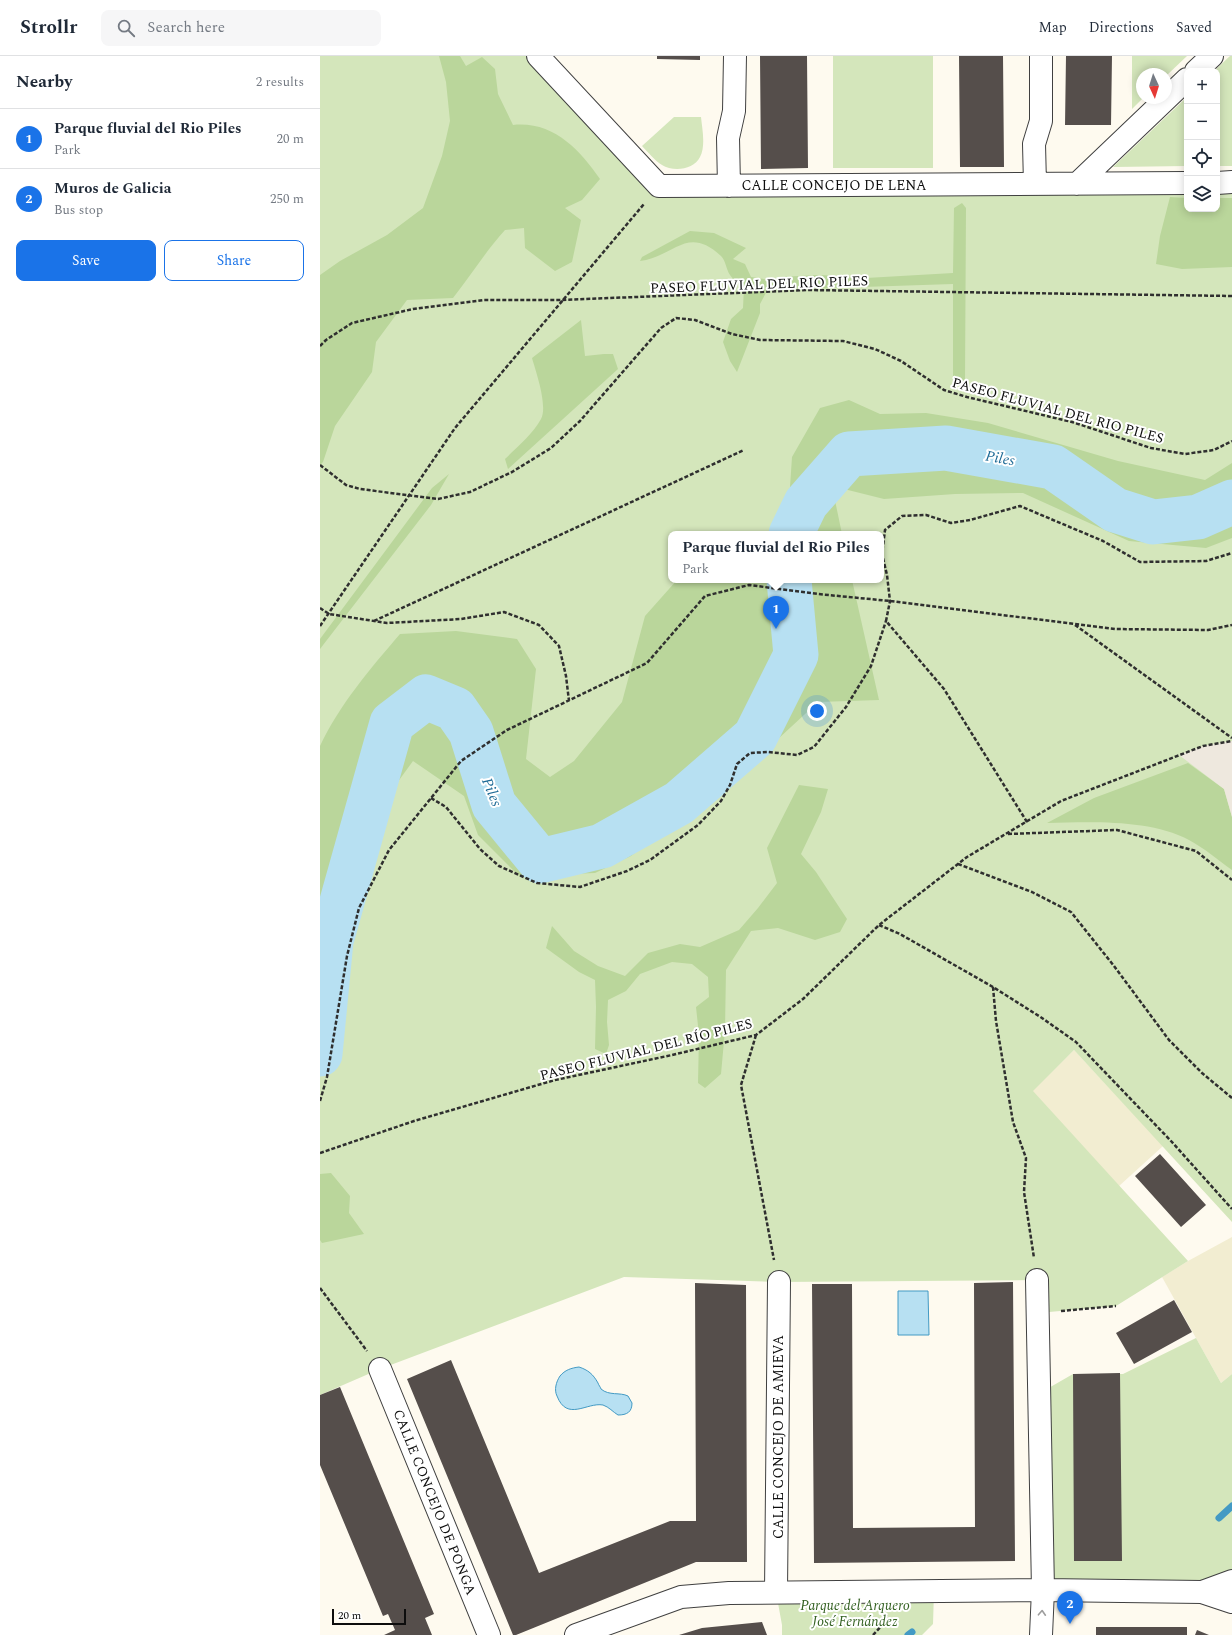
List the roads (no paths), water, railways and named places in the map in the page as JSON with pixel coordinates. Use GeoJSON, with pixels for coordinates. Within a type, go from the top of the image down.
{"type":"FeatureCollection","features":[{"type":"Feature","properties":{"kind":"street","name":"CALLE CONCEJO DE LENA"},"geometry":{"type":"LineString","coordinates":[[538,56],[658,186],[1184,183]]}},
{"type":"Feature","properties":{"kind":"street"},"geometry":{"type":"LineString","coordinates":[[729,186],[728,138],[734,111],[735,56]]}},
{"type":"Feature","properties":{"kind":"street"},"geometry":{"type":"LineString","coordinates":[[1035,184],[1034,144],[1041,121],[1041,56]]}},
{"type":"Feature","properties":{"kind":"street"},"geometry":{"type":"LineString","coordinates":[[1199,68],[1212,56]]}},
{"type":"Feature","properties":{"kind":"street"},"geometry":{"type":"LineString","coordinates":[[1077,184],[1184,82]]}},
{"type":"Feature","properties":{"kind":"street"},"geometry":{"type":"LineString","coordinates":[[1220,182],[1232,182]]}},
{"type":"Feature","properties":{"kind":"street"},"geometry":{"type":"LineString","coordinates":[[1038,1280],[1043,1590],[1041,1635]]}},
{"type":"Feature","properties":{"kind":"street","name":"CALLE CONCEJO DE AMIEVA"},"geometry":{"type":"LineString","coordinates":[[776,1592],[778,1282]]}},
{"type":"Feature","properties":{"kind":"street","name":"CALLE CONCEJO DE PONGA"},"geometry":{"type":"LineString","coordinates":[[380,1369],[489,1635]]}},
{"type":"Feature","properties":{"kind":"street"},"geometry":{"type":"LineString","coordinates":[[1202,1592],[1232,1581]]}},
{"type":"Feature","properties":{"kind":"street"},"geometry":{"type":"LineString","coordinates":[[576,1635],[681,1597],[729,1593],[1043,1590],[1202,1592],[1232,1602]]}},
{"type":"Feature","properties":{"kind":"water"},"geometry":{"type":"Polygon","coordinates":[[[898,1291],[928,1291],[929,1335],[898,1335],[898,1291]]]}},
{"type":"Feature","properties":{"kind":"water"},"geometry":{"type":"Polygon","coordinates":[[[579,1367],[588,1371],[604,1391],[628,1396],[632,1403],[630,1411],[626,1414],[618,1415],[603,1405],[572,1409],[566,1408],[561,1404],[556,1391],[559,1378],[566,1371],[579,1367]]]}},
{"type":"Feature","properties":{"kind":"waterway","name":"Piles"},"geometry":{"type":"LineString","coordinates":[[792,531],[806,503],[849,454],[946,448],[1053,467],[1115,510],[1153,522],[1198,517],[1232,502]]}},
{"type":"Feature","properties":{"kind":"waterway","name":"Piles"},"geometry":{"type":"LineString","coordinates":[[320,1054],[331,941],[392,723],[426,697],[455,709],[471,732],[494,805],[540,861],[602,846],[679,803],[755,737],[796,655],[789,583]]}},
{"type":"Feature","properties":{"kind":"waterway"},"geometry":{"type":"LineString","coordinates":[[1219,1518],[1232,1506]]}},
{"type":"Feature","properties":{"kind":"waterway"},"geometry":{"type":"LineString","coordinates":[[908,1635],[912,1632]]}},
{"type":"Feature","properties":{"kind":"place","name":"Parque fluvial del Rio Piles"},"geometry":{"type":"Point","coordinates":[776,629]}},
{"type":"Feature","properties":{"kind":"place","name":"Muros de Galicia"},"geometry":{"type":"Point","coordinates":[1070,1624]}},
{"type":"Feature","properties":{"kind":"park label","name":"Parque del Arquero José Fernández"},"geometry":{"type":"Point","coordinates":[855,1614]}}]}
